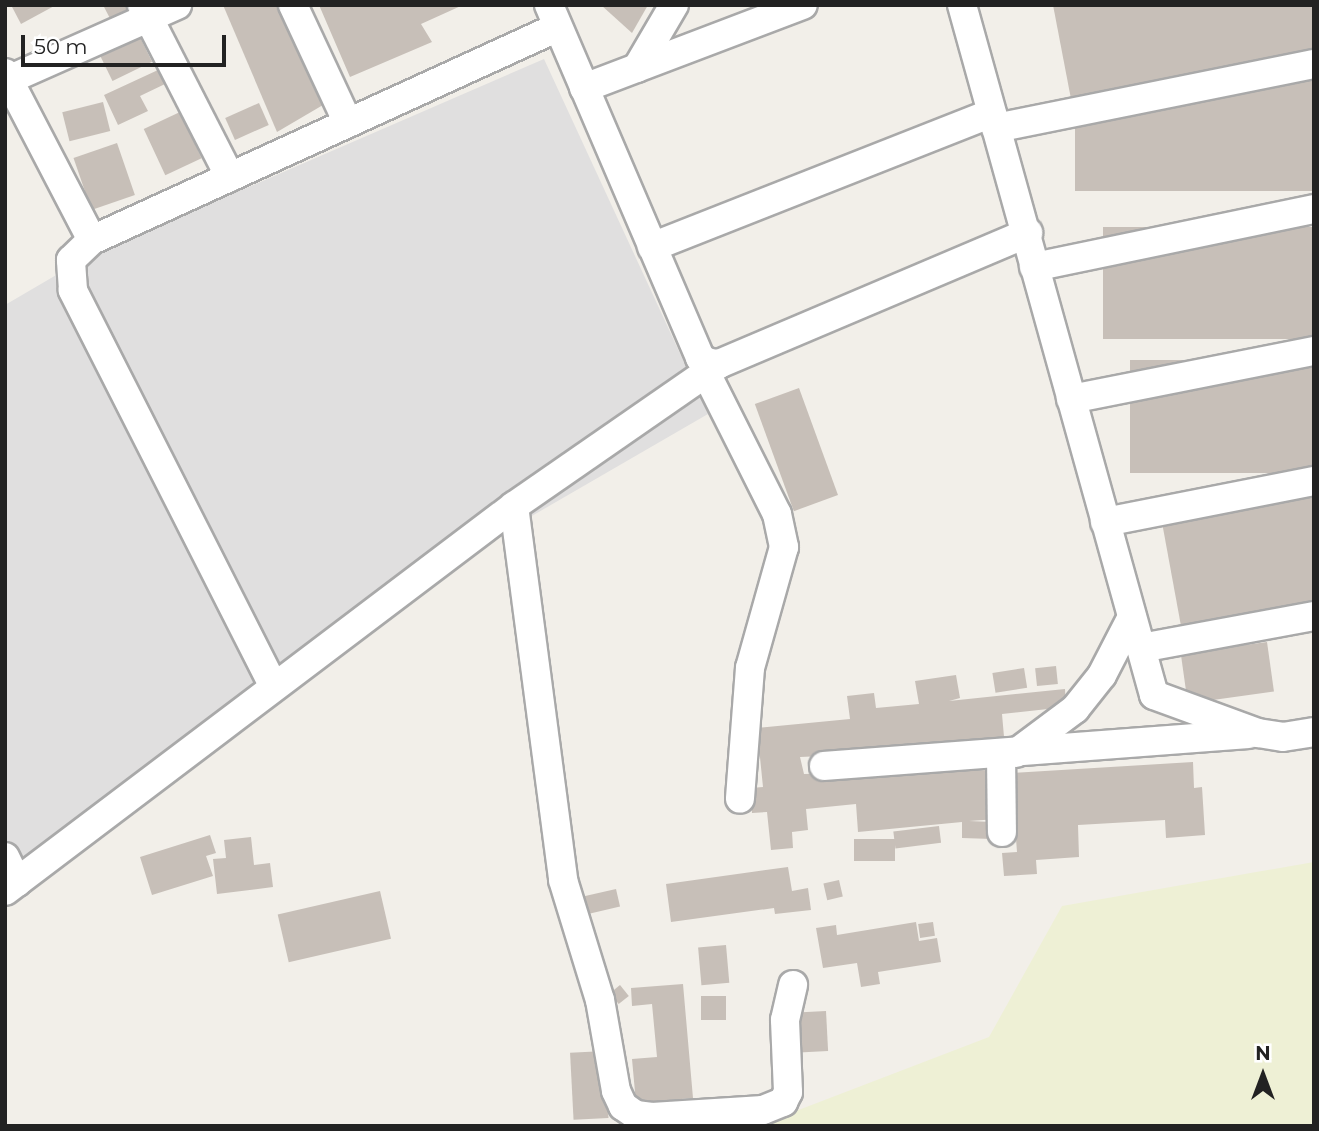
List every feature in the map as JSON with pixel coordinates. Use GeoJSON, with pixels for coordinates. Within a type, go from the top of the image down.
{"type":"FeatureCollection","features":[{"type":"Feature","properties":{"kind":"street"},"geometry":{"type":"LineString","coordinates":[[92,240],[9,89],[144,12],[177,5]]}},
{"type":"Feature","properties":{"kind":"street"},"geometry":{"type":"LineString","coordinates":[[293,5],[348,123]]}},
{"type":"Feature","properties":{"kind":"street"},"geometry":{"type":"LineString","coordinates":[[637,68],[674,5]]}},
{"type":"Feature","properties":{"kind":"street"},"geometry":{"type":"LineString","coordinates":[[584,88],[803,5]]}},
{"type":"Feature","properties":{"kind":"street"},"geometry":{"type":"LineString","coordinates":[[962,5],[1028,233],[1034,267],[1154,695],[1258,733],[1283,737],[1314,732]]}},
{"type":"Feature","properties":{"kind":"street"},"geometry":{"type":"LineString","coordinates":[[144,12],[230,177]]}},
{"type":"Feature","properties":{"kind":"street"},"geometry":{"type":"LineString","coordinates":[[273,685],[73,290],[71,260],[92,240],[348,123],[553,16],[700,358],[712,368],[777,514],[784,547],[758,633],[745,696],[740,799]]}},
{"type":"Feature","properties":{"kind":"street"},"geometry":{"type":"LineString","coordinates":[[652,247],[994,121],[1314,64]]}},
{"type":"Feature","properties":{"kind":"street"},"geometry":{"type":"LineString","coordinates":[[1034,267],[1314,209]]}},
{"type":"Feature","properties":{"kind":"street"},"geometry":{"type":"LineString","coordinates":[[9,877],[514,506],[712,368],[1028,233]]}},
{"type":"Feature","properties":{"kind":"street"},"geometry":{"type":"LineString","coordinates":[[1071,399],[1314,351]]}},
{"type":"Feature","properties":{"kind":"street"},"geometry":{"type":"LineString","coordinates":[[1105,522],[1314,481]]}},
{"type":"Feature","properties":{"kind":"street"},"geometry":{"type":"LineString","coordinates":[[514,506],[563,880],[600,1000],[616,1091],[623,1106],[636,1115],[652,1117],[763,1110],[783,1102],[788,1091],[785,1020],[793,985]]}},
{"type":"Feature","properties":{"kind":"street"},"geometry":{"type":"LineString","coordinates":[[1007,755],[1075,709],[1102,675],[1132,617]]}},
{"type":"Feature","properties":{"kind":"street"},"geometry":{"type":"LineString","coordinates":[[1141,648],[1314,617]]}},
{"type":"Feature","properties":{"kind":"street"},"geometry":{"type":"LineString","coordinates":[[824,766],[1007,755],[1258,733]]}},
{"type":"Feature","properties":{"kind":"street"},"geometry":{"type":"LineString","coordinates":[[1002,832],[1007,755]]}},
{"type":"Feature","properties":{"kind":"shaded area"},"geometry":{"type":"Polygon","coordinates":[[[544,59],[708,414],[461,557],[5,884],[5,305],[87,257],[544,59]]]}},
{"type":"Feature","properties":{"kind":"green space"},"geometry":{"type":"Polygon","coordinates":[[[1314,862],[1314,1126],[757,1126],[989,1037],[1062,906],[1314,862]]]}},
{"type":"Feature","properties":{"kind":"building"},"geometry":{"type":"Polygon","coordinates":[[[11,5],[56,5],[21,24],[11,5]]]}},
{"type":"Feature","properties":{"kind":"building"},"geometry":{"type":"Polygon","coordinates":[[[103,5],[140,5],[115,28],[103,5]]]}},
{"type":"Feature","properties":{"kind":"building"},"geometry":{"type":"Polygon","coordinates":[[[223,5],[278,5],[323,105],[277,132],[223,5]]]}},
{"type":"Feature","properties":{"kind":"building"},"geometry":{"type":"Polygon","coordinates":[[[319,5],[463,5],[421,24],[432,42],[350,77],[319,5]]]}},
{"type":"Feature","properties":{"kind":"building"},"geometry":{"type":"Polygon","coordinates":[[[601,5],[648,5],[632,33],[601,5]]]}},
{"type":"Feature","properties":{"kind":"building"},"geometry":{"type":"Polygon","coordinates":[[[1053,5],[1314,5],[1314,53],[1071,99],[1053,5]]]}},
{"type":"Feature","properties":{"kind":"building"},"geometry":{"type":"Polygon","coordinates":[[[138,33],[152,62],[112,81],[98,52],[138,33]]]}},
{"type":"Feature","properties":{"kind":"building"},"geometry":{"type":"Polygon","coordinates":[[[158,70],[165,84],[140,96],[148,111],[118,125],[104,95],[158,70]]]}},
{"type":"Feature","properties":{"kind":"building"},"geometry":{"type":"Polygon","coordinates":[[[1075,79],[1314,79],[1314,191],[1075,191],[1075,79]]]}},
{"type":"Feature","properties":{"kind":"building"},"geometry":{"type":"Polygon","coordinates":[[[103,102],[110,131],[70,141],[62,112],[103,102]]]}},
{"type":"Feature","properties":{"kind":"building"},"geometry":{"type":"Polygon","coordinates":[[[259,103],[269,125],[235,140],[225,118],[259,103]]]}},
{"type":"Feature","properties":{"kind":"building"},"geometry":{"type":"Polygon","coordinates":[[[180,112],[202,158],[165,175],[144,129],[180,112]]]}},
{"type":"Feature","properties":{"kind":"building"},"geometry":{"type":"Polygon","coordinates":[[[117,143],[135,195],[91,210],[74,158],[117,143]]]}},
{"type":"Feature","properties":{"kind":"building"},"geometry":{"type":"Polygon","coordinates":[[[1103,227],[1314,227],[1314,339],[1103,339],[1103,227]]]}},
{"type":"Feature","properties":{"kind":"building"},"geometry":{"type":"Polygon","coordinates":[[[1130,360],[1314,360],[1314,473],[1130,473],[1130,360]]]}},
{"type":"Feature","properties":{"kind":"building"},"geometry":{"type":"Polygon","coordinates":[[[799,388],[838,495],[794,511],[755,404],[799,388]]]}},
{"type":"Feature","properties":{"kind":"building"},"geometry":{"type":"Polygon","coordinates":[[[1314,488],[1314,600],[1181,626],[1161,517],[1314,488]]]}},
{"type":"Feature","properties":{"kind":"building"},"geometry":{"type":"Polygon","coordinates":[[[1267,642],[1274,692],[1188,704],[1181,654],[1267,642]]]}},
{"type":"Feature","properties":{"kind":"building"},"geometry":{"type":"Polygon","coordinates":[[[1056,666],[1058,684],[1037,686],[1035,668],[1056,666]]]}},
{"type":"Feature","properties":{"kind":"building"},"geometry":{"type":"Polygon","coordinates":[[[1024,668],[1027,688],[996,693],[992,673],[1024,668]]]}},
{"type":"Feature","properties":{"kind":"building"},"geometry":{"type":"Polygon","coordinates":[[[956,675],[960,698],[949,701],[1065,689],[1066,707],[1002,714],[1005,748],[800,757],[804,774],[993,770],[998,819],[969,821],[992,822],[992,839],[962,838],[962,822],[858,832],[856,804],[806,809],[808,830],[792,832],[793,848],[771,850],[767,812],[752,813],[750,788],[763,787],[757,728],[850,719],[847,696],[874,693],[876,708],[919,704],[915,681],[956,675]]]}},
{"type":"Feature","properties":{"kind":"building"},"geometry":{"type":"Polygon","coordinates":[[[1193,762],[1194,788],[1202,787],[1205,835],[1166,838],[1165,820],[1078,825],[1079,857],[1036,860],[1037,874],[1004,876],[1002,853],[1017,852],[1011,773],[1193,762]]]}},
{"type":"Feature","properties":{"kind":"building"},"geometry":{"type":"Polygon","coordinates":[[[939,826],[941,843],[895,848],[893,832],[939,826]]]}},
{"type":"Feature","properties":{"kind":"building"},"geometry":{"type":"Polygon","coordinates":[[[210,835],[216,853],[206,856],[213,876],[152,895],[140,857],[210,835]]]}},
{"type":"Feature","properties":{"kind":"building"},"geometry":{"type":"Polygon","coordinates":[[[251,837],[254,865],[270,863],[273,887],[217,894],[213,859],[226,858],[224,840],[251,837]]]}},
{"type":"Feature","properties":{"kind":"building"},"geometry":{"type":"Polygon","coordinates":[[[854,839],[895,839],[895,861],[854,861],[854,839]]]}},
{"type":"Feature","properties":{"kind":"building"},"geometry":{"type":"Polygon","coordinates":[[[788,867],[792,891],[808,888],[811,910],[775,914],[774,908],[671,922],[666,884],[788,867]]]}},
{"type":"Feature","properties":{"kind":"building"},"geometry":{"type":"Polygon","coordinates":[[[839,880],[843,897],[827,900],[823,884],[839,880]]]}},
{"type":"Feature","properties":{"kind":"building"},"geometry":{"type":"Polygon","coordinates":[[[616,889],[620,907],[586,914],[582,897],[616,889]]]}},
{"type":"Feature","properties":{"kind":"building"},"geometry":{"type":"Polygon","coordinates":[[[380,891],[391,939],[289,962],[278,915],[380,891]]]}},
{"type":"Feature","properties":{"kind":"building"},"geometry":{"type":"Polygon","coordinates":[[[916,922],[919,941],[937,938],[941,962],[878,972],[880,984],[861,987],[857,963],[823,968],[816,928],[836,925],[837,935],[916,922]]]}},
{"type":"Feature","properties":{"kind":"building"},"geometry":{"type":"Polygon","coordinates":[[[933,922],[935,936],[920,938],[918,924],[933,922]]]}},
{"type":"Feature","properties":{"kind":"building"},"geometry":{"type":"Polygon","coordinates":[[[726,945],[729,983],[701,985],[698,947],[726,945]]]}},
{"type":"Feature","properties":{"kind":"building"},"geometry":{"type":"Polygon","coordinates":[[[683,984],[693,1098],[636,1103],[632,1059],[657,1057],[652,1004],[632,1006],[631,988],[683,984]]]}},
{"type":"Feature","properties":{"kind":"building"},"geometry":{"type":"Polygon","coordinates":[[[620,985],[629,996],[619,1004],[610,993],[620,985]]]}},
{"type":"Feature","properties":{"kind":"building"},"geometry":{"type":"Polygon","coordinates":[[[701,996],[726,996],[726,1020],[701,1020],[701,996]]]}},
{"type":"Feature","properties":{"kind":"building"},"geometry":{"type":"Polygon","coordinates":[[[826,1011],[828,1051],[799,1052],[797,1013],[826,1011]]]}},
{"type":"Feature","properties":{"kind":"building"},"geometry":{"type":"Polygon","coordinates":[[[605,1051],[609,1118],[574,1120],[570,1053],[605,1051]]]}}]}
